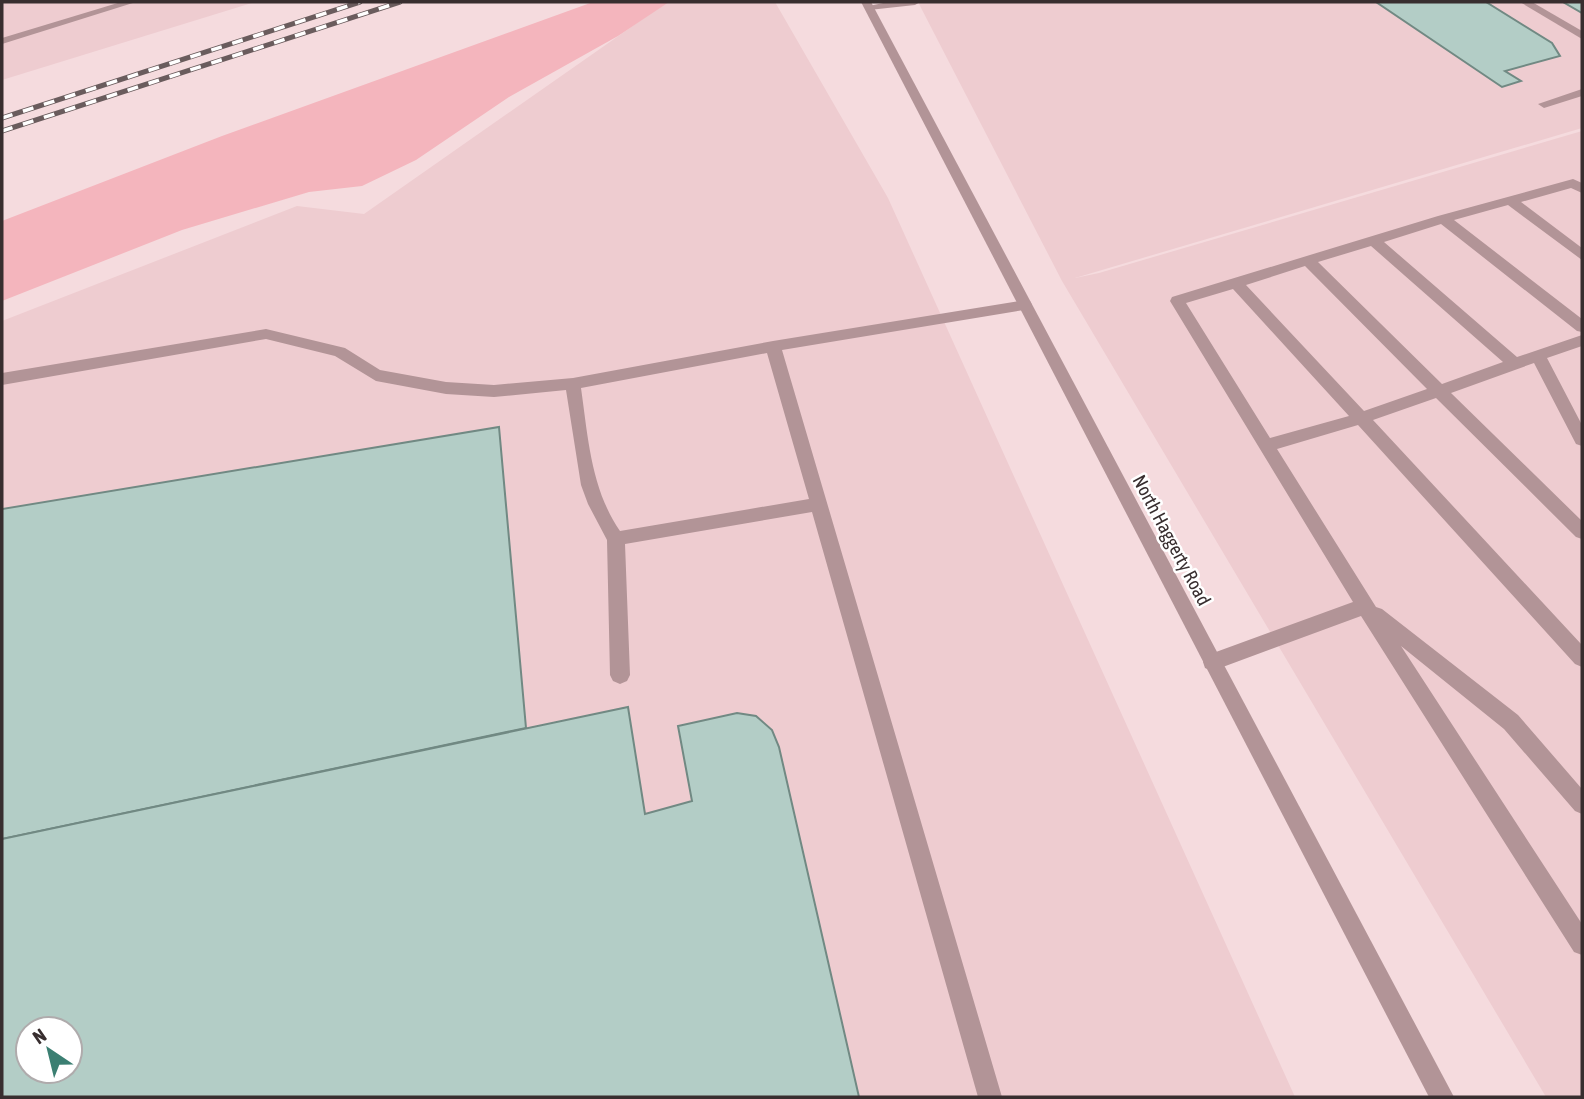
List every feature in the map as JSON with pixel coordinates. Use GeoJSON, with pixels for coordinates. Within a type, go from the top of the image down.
{"type":"FeatureCollection","features":[{"type":"Feature","properties":{"kind":"street"},"geometry":{"type":"LineString","coordinates":[[2,41],[131,2]]}},
{"type":"Feature","properties":{"kind":"street"},"geometry":{"type":"LineString","coordinates":[[867,4],[915,2]]}},
{"type":"Feature","properties":{"kind":"street"},"geometry":{"type":"LineString","coordinates":[[1525,2],[1582,36]]}},
{"type":"Feature","properties":{"kind":"street","name":"North Haggerty Road"},"geometry":{"type":"LineString","coordinates":[[867,4],[1442,1097]]}},
{"type":"Feature","properties":{"kind":"street"},"geometry":{"type":"LineString","coordinates":[[1544,104],[1582,92]]}},
{"type":"Feature","properties":{"kind":"street"},"geometry":{"type":"LineString","coordinates":[[1582,189],[1573,183],[1443,219],[1178,301],[1365,606],[1582,944]]}},
{"type":"Feature","properties":{"kind":"street"},"geometry":{"type":"LineString","coordinates":[[1511,201],[1582,255]]}},
{"type":"Feature","properties":{"kind":"street"},"geometry":{"type":"LineString","coordinates":[[1443,219],[1582,327]]}},
{"type":"Feature","properties":{"kind":"street"},"geometry":{"type":"LineString","coordinates":[[1373,240],[1514,363]]}},
{"type":"Feature","properties":{"kind":"street"},"geometry":{"type":"LineString","coordinates":[[1308,261],[1582,532]]}},
{"type":"Feature","properties":{"kind":"street"},"geometry":{"type":"LineString","coordinates":[[1235,282],[1582,659]]}},
{"type":"Feature","properties":{"kind":"street"},"geometry":{"type":"LineString","coordinates":[[2,379],[266,334],[340,352],[376,376],[446,388],[494,391],[573,384],[773,346],[1025,305]]}},
{"type":"Feature","properties":{"kind":"street"},"geometry":{"type":"LineString","coordinates":[[1266,446],[1359,419],[1582,341]]}},
{"type":"Feature","properties":{"kind":"street"},"geometry":{"type":"LineString","coordinates":[[773,346],[990,1097]]}},
{"type":"Feature","properties":{"kind":"street"},"geometry":{"type":"LineString","coordinates":[[1538,355],[1582,440]]}},
{"type":"Feature","properties":{"kind":"street"},"geometry":{"type":"LineString","coordinates":[[573,384],[587,477],[601,520],[616,539],[620,675]]}},
{"type":"Feature","properties":{"kind":"street"},"geometry":{"type":"LineString","coordinates":[[616,539],[679,526],[819,504]]}},
{"type":"Feature","properties":{"kind":"street"},"geometry":{"type":"LineString","coordinates":[[1212,662],[1365,606]]}},
{"type":"Feature","properties":{"kind":"street"},"geometry":{"type":"LineString","coordinates":[[1365,606],[1511,722],[1582,804]]}},
{"type":"Feature","properties":{"kind":"shaded area"},"geometry":{"type":"Polygon","coordinates":[[[2,2],[255,2],[2,80],[2,2]]]}},
{"type":"Feature","properties":{"kind":"shaded area"},"geometry":{"type":"Polygon","coordinates":[[[593,2],[669,2],[618,36],[509,97],[416,160],[362,186],[309,192],[182,230],[2,301],[2,221],[222,136],[593,2]]]}},
{"type":"Feature","properties":{"kind":"shaded area"},"geometry":{"type":"Polygon","coordinates":[[[667,2],[775,2],[888,198],[1295,1097],[2,1097],[2,321],[297,206],[364,214],[667,2]]]}},
{"type":"Feature","properties":{"kind":"shaded area"},"geometry":{"type":"Polygon","coordinates":[[[918,2],[1582,2],[1582,128],[1075,278],[1582,131],[1582,1097],[1546,1097],[1062,281],[918,2]]]}},
{"type":"Feature","properties":{"kind":"building"},"geometry":{"type":"Polygon","coordinates":[[[1376,2],[1486,2],[1552,43],[1560,56],[1505,71],[1521,81],[1502,87],[1376,2]]]}},
{"type":"Feature","properties":{"kind":"building"},"geometry":{"type":"Polygon","coordinates":[[[1563,2],[1582,2],[1582,13],[1563,2]]]}},
{"type":"Feature","properties":{"kind":"building"},"geometry":{"type":"Polygon","coordinates":[[[499,427],[526,728],[2,839],[2,509],[499,427]]]}},
{"type":"Feature","properties":{"kind":"building"},"geometry":{"type":"Polygon","coordinates":[[[628,707],[645,814],[692,801],[678,726],[737,713],[756,716],[772,730],[779,747],[859,1097],[2,1097],[2,839],[628,707]]]}},
{"type":"Feature","properties":{"kind":"railway"},"geometry":{"type":"LineString","coordinates":[[2,118],[360,2]]}},
{"type":"Feature","properties":{"kind":"railway"},"geometry":{"type":"LineString","coordinates":[[2,131],[400,2]]}}]}
